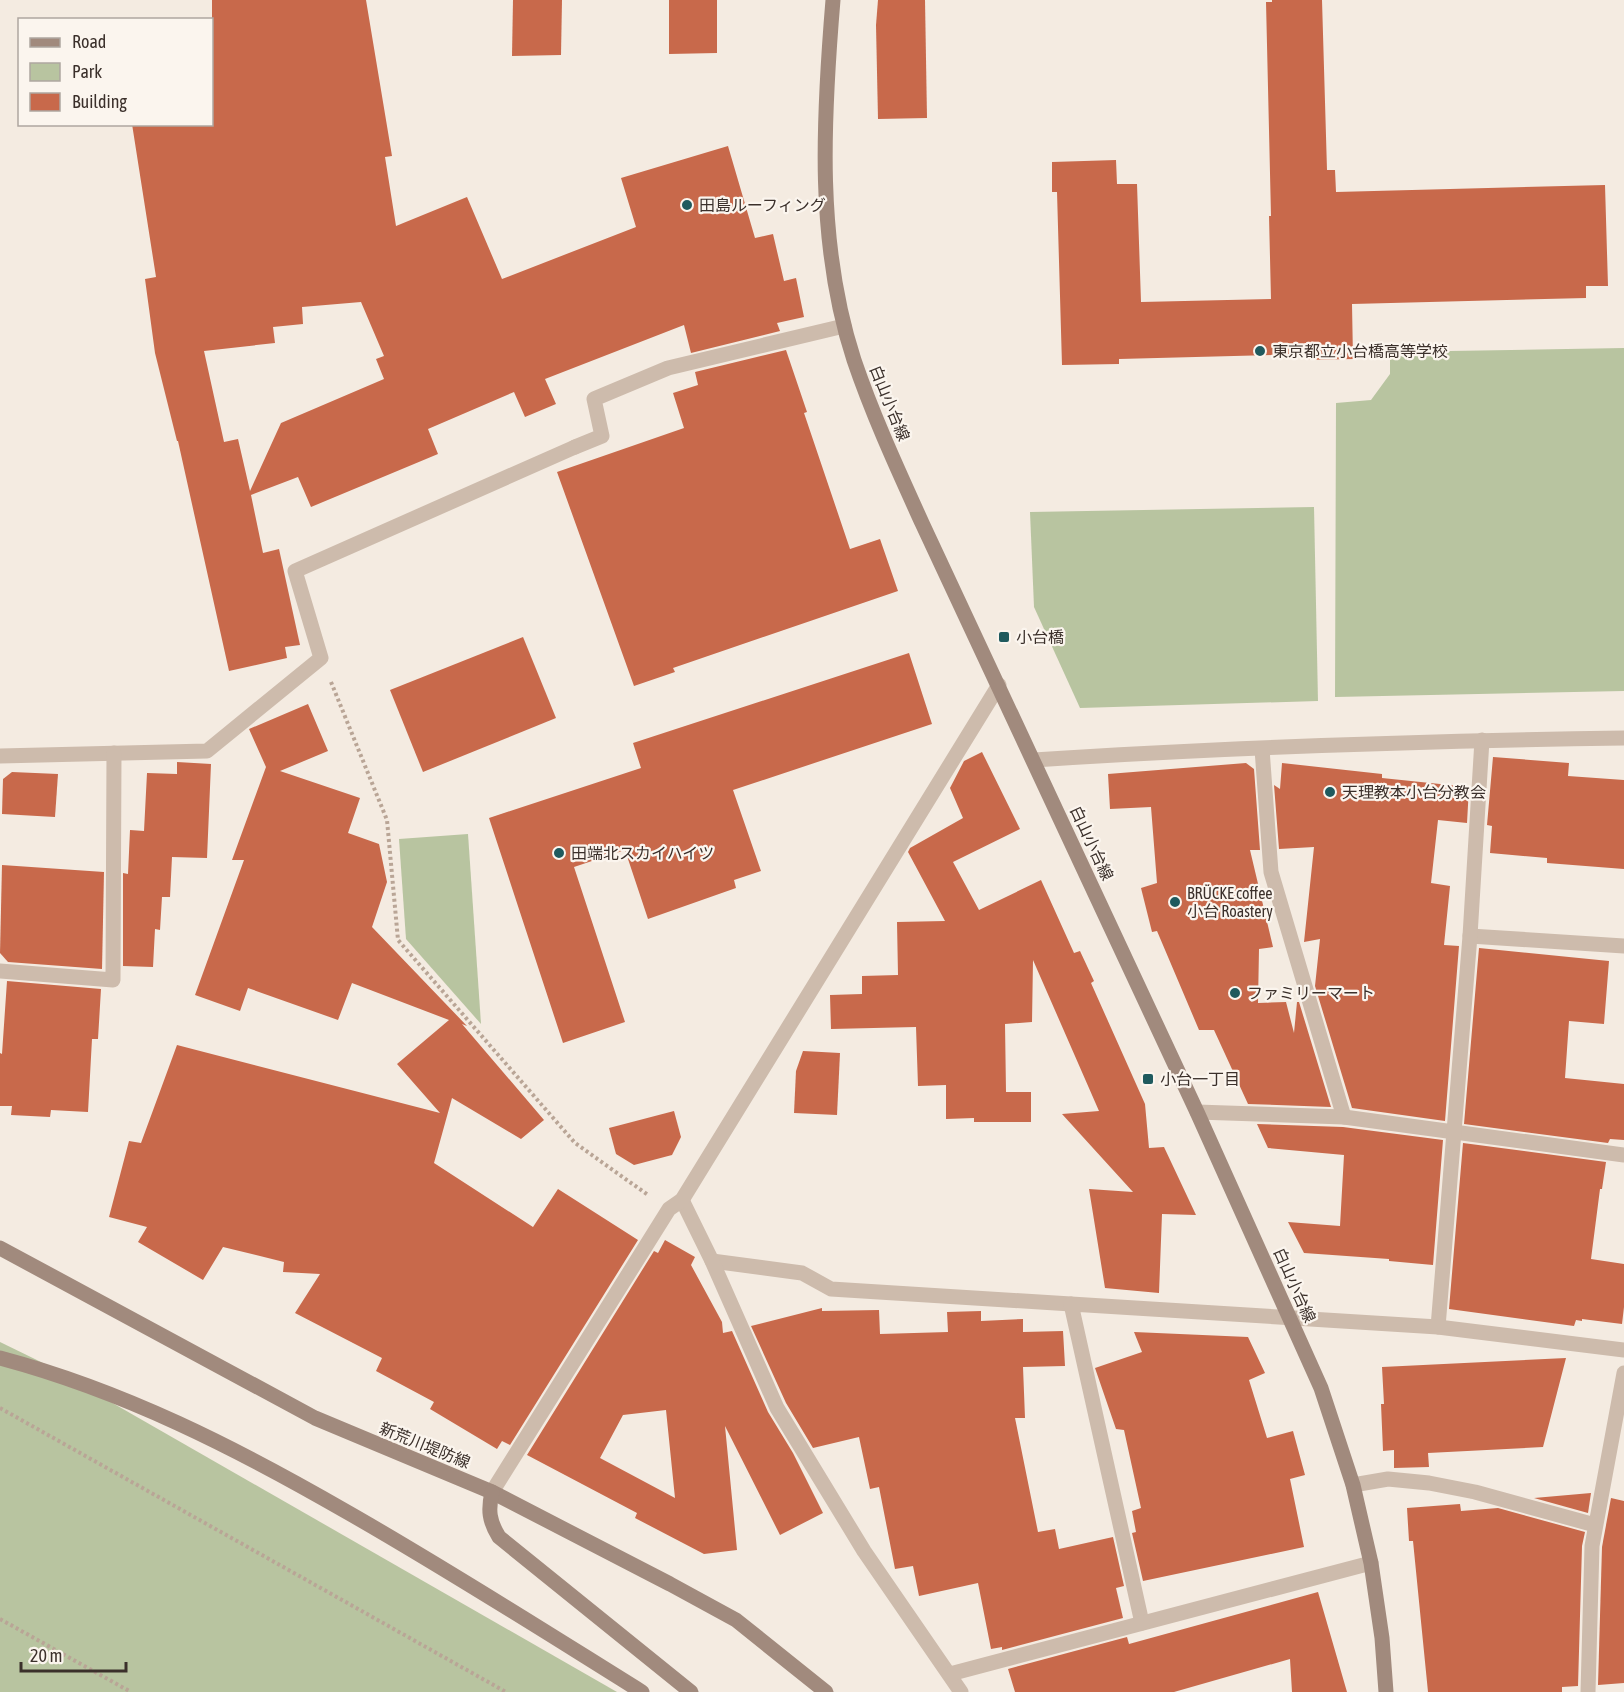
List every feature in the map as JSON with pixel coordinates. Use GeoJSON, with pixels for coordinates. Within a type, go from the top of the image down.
{"type":"FeatureCollection","features":[{"type":"Feature","properties":{"kind":"main road","name":"白山小台線"},"geometry":{"type":"LineString","coordinates":[[833,0],[827,74],[824,171],[832,266],[844,326],[854,360],[882,435],[1197,1112],[1321,1388],[1353,1485],[1371,1563],[1382,1638],[1386,1692]]}},
{"type":"Feature","properties":{"kind":"main road","name":"新荒川堤防線"},"geometry":{"type":"LineString","coordinates":[[0,1248],[315,1418],[492,1492],[599,1546],[736,1620],[826,1692]]}},
{"type":"Feature","properties":{"kind":"main road"},"geometry":{"type":"LineString","coordinates":[[0,1358],[122,1397],[266,1465],[419,1554],[642,1692]]}},
{"type":"Feature","properties":{"kind":"main road"},"geometry":{"type":"LineString","coordinates":[[492,1492],[488,1511],[499,1537],[691,1692]]}},
{"type":"Feature","properties":{"kind":"street"},"geometry":{"type":"LineString","coordinates":[[0,756],[207,751],[321,658],[295,571],[602,436],[594,399],[668,368],[844,326]]}},
{"type":"Feature","properties":{"kind":"street"},"geometry":{"type":"LineString","coordinates":[[492,1492],[669,1209],[682,1200],[999,685]]}},
{"type":"Feature","properties":{"kind":"street"},"geometry":{"type":"LineString","coordinates":[[1034,760],[1262,748],[1482,740],[1624,738]]}},
{"type":"Feature","properties":{"kind":"street"},"geometry":{"type":"LineString","coordinates":[[1438,1327],[1470,936],[1482,740]]}},
{"type":"Feature","properties":{"kind":"street"},"geometry":{"type":"LineString","coordinates":[[1262,748],[1271,872],[1344,1117]]}},
{"type":"Feature","properties":{"kind":"street"},"geometry":{"type":"LineString","coordinates":[[0,971],[114,980],[114,753]]}},
{"type":"Feature","properties":{"kind":"street"},"geometry":{"type":"LineString","coordinates":[[1470,936],[1624,946]]}},
{"type":"Feature","properties":{"kind":"street"},"geometry":{"type":"LineString","coordinates":[[1197,1112],[1344,1117],[1624,1155]]}},
{"type":"Feature","properties":{"kind":"street"},"geometry":{"type":"LineString","coordinates":[[682,1200],[712,1261],[777,1408],[864,1551],[961,1692]]}},
{"type":"Feature","properties":{"kind":"street"},"geometry":{"type":"LineString","coordinates":[[712,1261],[802,1273],[831,1289],[1438,1327],[1624,1350]]}},
{"type":"Feature","properties":{"kind":"street"},"geometry":{"type":"LineString","coordinates":[[1071,1304],[1142,1623]]}},
{"type":"Feature","properties":{"kind":"street"},"geometry":{"type":"LineString","coordinates":[[1588,1692],[1592,1546],[1624,1373]]}},
{"type":"Feature","properties":{"kind":"street"},"geometry":{"type":"LineString","coordinates":[[1353,1485],[1388,1479],[1429,1484],[1475,1492],[1595,1525]]}},
{"type":"Feature","properties":{"kind":"street"},"geometry":{"type":"LineString","coordinates":[[950,1674],[1371,1563]]}},
{"type":"Feature","properties":{"kind":"path"},"geometry":{"type":"LineString","coordinates":[[321,658],[387,820],[398,940],[575,1143],[669,1209]]}},
{"type":"Feature","properties":{"kind":"path"},"geometry":{"type":"LineString","coordinates":[[0,1408],[506,1692]]}},
{"type":"Feature","properties":{"kind":"path"},"geometry":{"type":"LineString","coordinates":[[0,1619],[131,1692]]}},
{"type":"Feature","properties":{"kind":"green space"},"geometry":{"type":"Polygon","coordinates":[[[1624,348],[1624,691],[1335,697],[1336,403],[1371,400],[1390,374],[1390,352],[1624,348]]]}},
{"type":"Feature","properties":{"kind":"green space"},"geometry":{"type":"Polygon","coordinates":[[[1314,507],[1318,701],[1080,708],[1034,607],[1030,512],[1314,507]]]}},
{"type":"Feature","properties":{"kind":"green space"},"geometry":{"type":"Polygon","coordinates":[[[468,834],[481,1024],[406,939],[399,839],[468,834]]]}},
{"type":"Feature","properties":{"kind":"green space"},"geometry":{"type":"Polygon","coordinates":[[[0,1342],[41,1362],[617,1692],[0,1692],[0,1342]]]}},
{"type":"Feature","properties":{"kind":"building"},"geometry":{"type":"Polygon","coordinates":[[[212,0],[366,0],[392,156],[385,157],[396,226],[467,197],[502,279],[636,227],[621,178],[728,146],[755,238],[773,234],[784,281],[796,278],[804,317],[777,323],[780,331],[691,353],[684,325],[545,379],[556,404],[525,417],[514,392],[428,429],[438,454],[311,507],[298,477],[251,495],[263,553],[279,549],[300,645],[285,647],[287,658],[229,671],[178,441],[155,353],[145,279],[156,277],[132,126],[213,126],[212,0]],[[361,302],[302,307],[303,324],[273,327],[275,343],[204,351],[224,442],[238,439],[250,491],[281,423],[384,379],[376,359],[384,356],[361,302]]]}},
{"type":"Feature","properties":{"kind":"building"},"geometry":{"type":"Polygon","coordinates":[[[513,0],[562,0],[561,55],[512,56],[513,0]]]}},
{"type":"Feature","properties":{"kind":"building"},"geometry":{"type":"Polygon","coordinates":[[[669,0],[717,0],[717,53],[669,54],[669,0]]]}},
{"type":"Feature","properties":{"kind":"building"},"geometry":{"type":"Polygon","coordinates":[[[878,0],[925,0],[927,118],[878,119],[876,25],[878,0]]]}},
{"type":"Feature","properties":{"kind":"building"},"geometry":{"type":"Polygon","coordinates":[[[1272,0],[1322,0],[1327,170],[1335,170],[1336,192],[1605,185],[1608,286],[1586,286],[1586,298],[1352,304],[1353,359],[1306,360],[1305,354],[1119,359],[1119,364],[1062,365],[1057,192],[1052,192],[1052,162],[1116,160],[1117,184],[1137,184],[1141,302],[1271,299],[1266,2],[1272,2],[1272,0]]]}},
{"type":"Feature","properties":{"kind":"building"},"geometry":{"type":"Polygon","coordinates":[[[786,350],[807,412],[804,413],[850,549],[880,539],[898,591],[673,668],[675,672],[634,686],[557,472],[684,428],[673,393],[698,385],[695,372],[786,350]]]}},
{"type":"Feature","properties":{"kind":"building"},"geometry":{"type":"Polygon","coordinates":[[[523,637],[556,718],[423,772],[390,690],[523,637]]]}},
{"type":"Feature","properties":{"kind":"building","name":"田端北スカイハイツ"},"geometry":{"type":"Polygon","coordinates":[[[909,653],[932,724],[733,790],[761,871],[734,880],[736,888],[648,919],[625,850],[574,867],[625,1022],[563,1043],[489,818],[641,768],[633,743],[909,653]]]}},
{"type":"Feature","properties":{"kind":"building"},"geometry":{"type":"Polygon","coordinates":[[[308,704],[328,751],[280,771],[360,798],[348,833],[379,844],[387,882],[372,927],[467,1026],[462,1024],[544,1120],[521,1139],[452,1098],[434,1163],[533,1227],[558,1189],[638,1240],[510,1445],[502,1441],[497,1449],[430,1409],[434,1402],[376,1371],[382,1358],[295,1313],[320,1274],[283,1272],[284,1262],[223,1247],[203,1280],[138,1242],[147,1227],[109,1217],[129,1141],[141,1143],[177,1045],[440,1113],[397,1064],[449,1020],[352,983],[338,1020],[248,988],[240,1011],[195,995],[244,860],[232,860],[266,767],[249,729],[308,704]]]}},
{"type":"Feature","properties":{"kind":"building"},"geometry":{"type":"Polygon","coordinates":[[[982,752],[1020,829],[953,862],[979,910],[1041,880],[1074,953],[1080,951],[1094,981],[1091,983],[1145,1104],[1149,1148],[1164,1147],[1196,1215],[1162,1214],[1159,1293],[1105,1288],[1089,1189],[1133,1192],[1062,1114],[1099,1111],[1033,960],[1032,1022],[1005,1024],[1006,1092],[1031,1092],[1031,1122],[974,1122],[974,1118],[946,1119],[946,1085],[918,1086],[916,1027],[831,1029],[830,995],[862,994],[862,976],[898,975],[897,922],[945,921],[908,852],[910,848],[963,818],[950,788],[964,761],[982,752]]]}},
{"type":"Feature","properties":{"kind":"building"},"geometry":{"type":"Polygon","coordinates":[[[1493,757],[1569,763],[1568,776],[1624,780],[1624,869],[1547,863],[1547,858],[1490,853],[1492,826],[1487,825],[1493,757]]]}},
{"type":"Feature","properties":{"kind":"building"},"geometry":{"type":"Polygon","coordinates":[[[177,762],[211,764],[207,858],[172,857],[170,897],[162,897],[160,930],[155,929],[153,967],[123,966],[123,873],[128,874],[130,830],[144,831],[147,773],[177,774],[177,762]]]}},
{"type":"Feature","properties":{"kind":"building"},"geometry":{"type":"Polygon","coordinates":[[[1246,763],[1254,769],[1260,850],[1250,850],[1273,947],[1259,949],[1258,1003],[1286,1002],[1294,1033],[1297,1002],[1299,1002],[1331,1107],[1248,1104],[1214,1030],[1199,1030],[1157,931],[1152,932],[1141,888],[1157,883],[1151,807],[1110,809],[1108,774],[1246,763]]]}},
{"type":"Feature","properties":{"kind":"building"},"geometry":{"type":"Polygon","coordinates":[[[1282,763],[1382,774],[1382,778],[1469,787],[1467,823],[1438,820],[1431,883],[1450,886],[1444,945],[1459,946],[1445,1121],[1352,1108],[1315,986],[1320,939],[1304,942],[1314,847],[1279,849],[1274,785],[1280,789],[1282,763]]]}},
{"type":"Feature","properties":{"kind":"building"},"geometry":{"type":"Polygon","coordinates":[[[12,772],[58,774],[55,817],[2,814],[3,779],[12,772]]]}},
{"type":"Feature","properties":{"kind":"building"},"geometry":{"type":"Polygon","coordinates":[[[2,865],[104,872],[102,969],[8,962],[0,953],[2,865]]]}},
{"type":"Feature","properties":{"kind":"building"},"geometry":{"type":"Polygon","coordinates":[[[1479,948],[1609,961],[1604,1024],[1569,1021],[1565,1078],[1624,1084],[1624,1140],[1610,1139],[1608,1143],[1464,1124],[1479,948]]]}},
{"type":"Feature","properties":{"kind":"building"},"geometry":{"type":"Polygon","coordinates":[[[7,981],[101,989],[98,1039],[92,1039],[88,1112],[51,1110],[50,1117],[11,1115],[12,1106],[0,1106],[0,1053],[2,1054],[7,981]]]}},
{"type":"Feature","properties":{"kind":"building"},"geometry":{"type":"Polygon","coordinates":[[[803,1051],[840,1053],[837,1115],[794,1113],[796,1071],[803,1051]]]}},
{"type":"Feature","properties":{"kind":"building"},"geometry":{"type":"Polygon","coordinates":[[[674,1111],[681,1137],[672,1155],[634,1165],[616,1154],[609,1128],[674,1111]]]}},
{"type":"Feature","properties":{"kind":"building"},"geometry":{"type":"Polygon","coordinates":[[[1257,1124],[1343,1127],[1443,1140],[1433,1265],[1389,1261],[1389,1259],[1304,1253],[1288,1222],[1340,1226],[1344,1155],[1268,1148],[1257,1124]]]}},
{"type":"Feature","properties":{"kind":"building"},"geometry":{"type":"Polygon","coordinates":[[[1463,1143],[1606,1162],[1602,1189],[1600,1189],[1591,1259],[1624,1264],[1622,1324],[1582,1319],[1582,1321],[1576,1320],[1574,1326],[1449,1309],[1463,1143]]]}},
{"type":"Feature","properties":{"kind":"building"},"geometry":{"type":"Polygon","coordinates":[[[665,1240],[695,1257],[691,1265],[722,1322],[723,1333],[732,1331],[768,1412],[793,1453],[823,1513],[780,1535],[725,1426],[737,1550],[704,1554],[635,1518],[637,1513],[527,1455],[654,1251],[658,1253],[665,1240]],[[666,1410],[623,1415],[600,1458],[675,1498],[666,1410]]]}},
{"type":"Feature","properties":{"kind":"building"},"geometry":{"type":"Polygon","coordinates":[[[822,1308],[822,1311],[879,1310],[880,1334],[948,1332],[947,1312],[981,1311],[981,1321],[1023,1319],[1023,1332],[1063,1331],[1065,1366],[1023,1367],[1025,1418],[1015,1418],[1038,1532],[1055,1529],[1059,1549],[1113,1537],[1124,1586],[1116,1588],[1123,1618],[1002,1650],[1002,1647],[991,1649],[978,1583],[919,1596],[913,1566],[895,1569],[879,1487],[870,1489],[859,1437],[813,1448],[786,1403],[751,1326],[822,1308]]]}},
{"type":"Feature","properties":{"kind":"building"},"geometry":{"type":"Polygon","coordinates":[[[1134,1332],[1248,1337],[1265,1373],[1249,1380],[1267,1438],[1293,1431],[1305,1475],[1290,1479],[1304,1547],[1143,1581],[1132,1533],[1136,1532],[1132,1511],[1141,1508],[1124,1430],[1116,1429],[1095,1368],[1142,1352],[1134,1332]]]}},
{"type":"Feature","properties":{"kind":"building"},"geometry":{"type":"Polygon","coordinates":[[[1566,1358],[1543,1447],[1428,1453],[1429,1467],[1394,1468],[1394,1450],[1383,1451],[1382,1367],[1566,1358]]]}},
{"type":"Feature","properties":{"kind":"building"},"geometry":{"type":"Polygon","coordinates":[[[1591,1493],[1588,1513],[1534,1498],[1591,1493]]]}},
{"type":"Feature","properties":{"kind":"building"},"geometry":{"type":"Polygon","coordinates":[[[1611,1498],[1624,1501],[1624,1683],[1598,1685],[1602,1547],[1611,1498]]]}},
{"type":"Feature","properties":{"kind":"building"},"geometry":{"type":"Polygon","coordinates":[[[1460,1504],[1461,1511],[1498,1508],[1585,1532],[1582,1546],[1578,1686],[1562,1687],[1562,1692],[1428,1692],[1413,1541],[1409,1541],[1407,1508],[1460,1504]]]}},
{"type":"Feature","properties":{"kind":"building"},"geometry":{"type":"Polygon","coordinates":[[[1318,1592],[1347,1692],[1292,1692],[1290,1659],[1174,1692],[1015,1692],[1008,1669],[1127,1637],[1129,1644],[1318,1592]]]}},
{"type":"Feature","properties":{"kind":"place","name":"田島ルーフィング"},"geometry":{"type":"Point","coordinates":[687,205]}},
{"type":"Feature","properties":{"kind":"place","name":"東京都立小台橋高等学校"},"geometry":{"type":"Point","coordinates":[1260,351]}},
{"type":"Feature","properties":{"kind":"place","name":"小台橋"},"geometry":{"type":"Point","coordinates":[1004,637]}},
{"type":"Feature","properties":{"kind":"place","name":"天理教本小台分教会"},"geometry":{"type":"Point","coordinates":[1330,792]}},
{"type":"Feature","properties":{"kind":"place","name":"田端北スカイハイツ"},"geometry":{"type":"Point","coordinates":[559,853]}},
{"type":"Feature","properties":{"kind":"place","name":"BRÜCKE coffee 小台 Roastery"},"geometry":{"type":"Point","coordinates":[1175,902]}},
{"type":"Feature","properties":{"kind":"place","name":"ファミリーマート"},"geometry":{"type":"Point","coordinates":[1235,993]}},
{"type":"Feature","properties":{"kind":"place","name":"小台一丁目"},"geometry":{"type":"Point","coordinates":[1148,1079]}}]}
